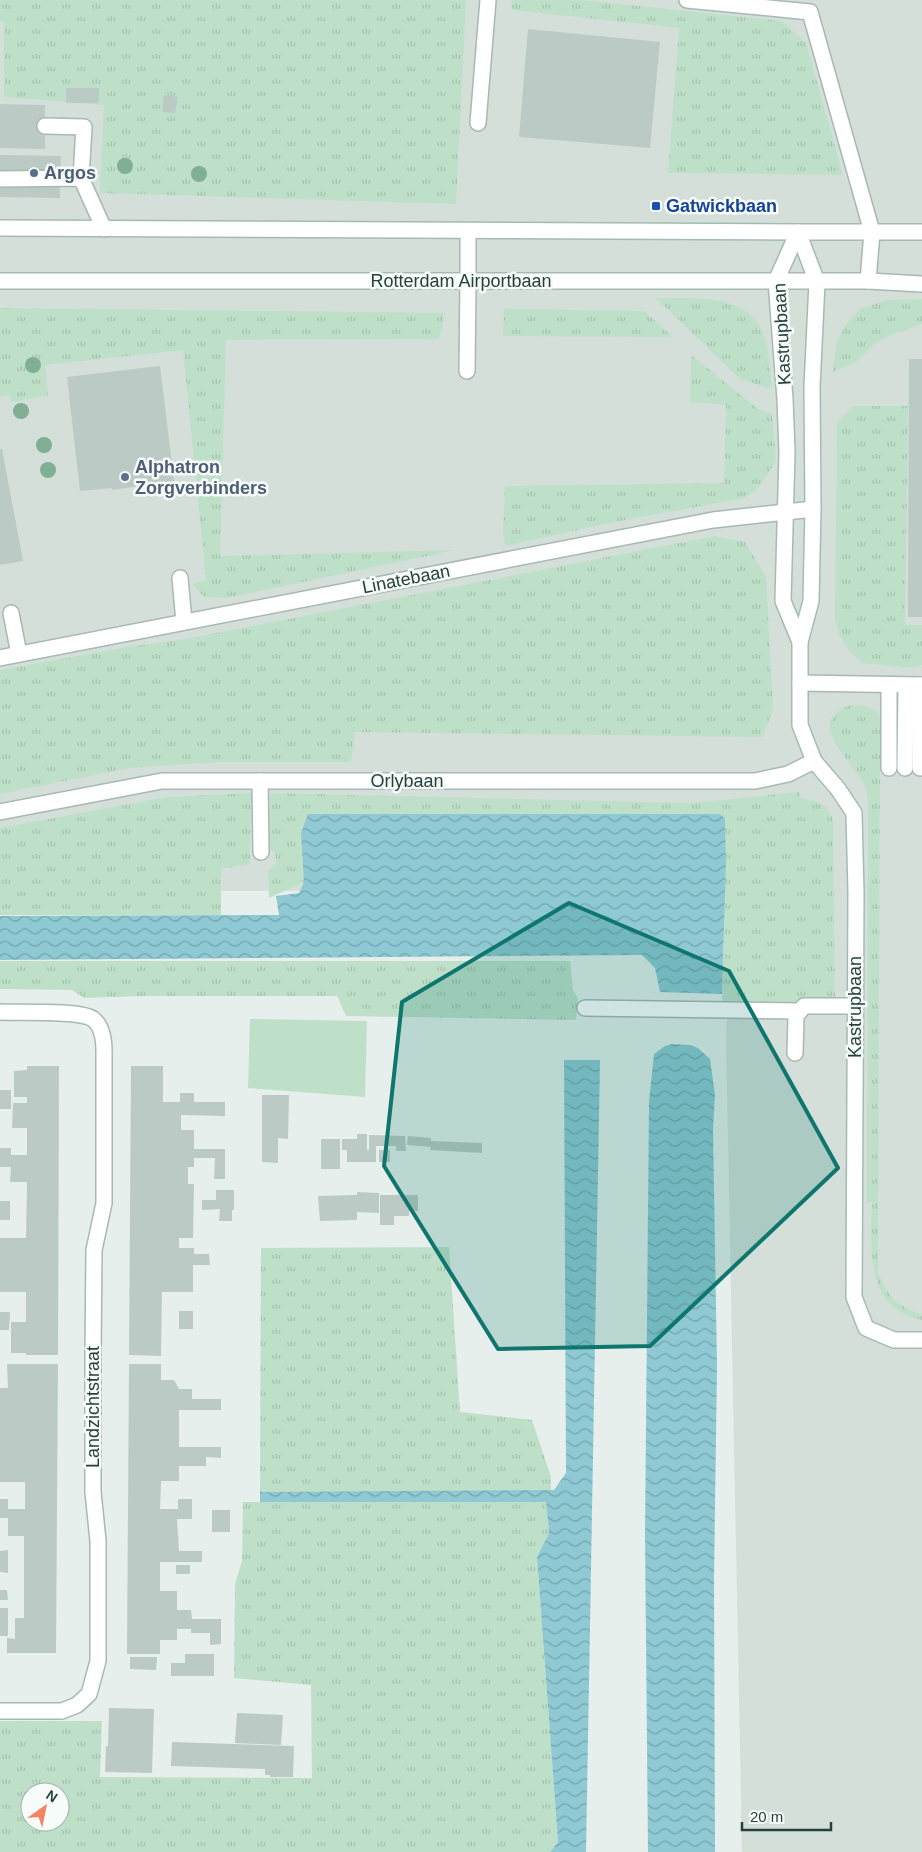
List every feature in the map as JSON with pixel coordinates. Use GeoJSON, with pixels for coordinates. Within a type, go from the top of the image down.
{"type":"FeatureCollection","features":[{"type":"Feature","properties":{"kind":"street"},"geometry":{"type":"LineString","coordinates":[[478,124],[488,0]]}},
{"type":"Feature","properties":{"kind":"street"},"geometry":{"type":"LineString","coordinates":[[688,0],[810,12],[872,232],[868,281]]}},
{"type":"Feature","properties":{"kind":"street"},"geometry":{"type":"LineString","coordinates":[[45,126],[84,127],[81,178],[104,229]]}},
{"type":"Feature","properties":{"kind":"street"},"geometry":{"type":"LineString","coordinates":[[0,179],[81,178]]}},
{"type":"Feature","properties":{"kind":"street"},"geometry":{"type":"LineString","coordinates":[[0,228],[922,232]]}},
{"type":"Feature","properties":{"kind":"street"},"geometry":{"type":"LineString","coordinates":[[467,370],[468,231]]}},
{"type":"Feature","properties":{"kind":"street","name":"Kastrupbaan"},"geometry":{"type":"LineString","coordinates":[[798,232],[776,281],[786,399],[786,512],[783,601],[800,642]]}},
{"type":"Feature","properties":{"kind":"street","name":"Kastrupbaan"},"geometry":{"type":"LineString","coordinates":[[798,232],[817,282],[812,386],[813,510],[811,601],[800,642],[800,724],[814,761],[838,789],[854,813],[854,1297],[866,1328],[894,1340],[922,1340]]}},
{"type":"Feature","properties":{"kind":"street","name":"Rotterdam Airportbaan"},"geometry":{"type":"LineString","coordinates":[[0,281],[868,281],[922,284]]}},
{"type":"Feature","properties":{"kind":"street","name":"Linatebaan"},"geometry":{"type":"LineString","coordinates":[[0,658],[713,520],[813,510]]}},
{"type":"Feature","properties":{"kind":"street"},"geometry":{"type":"LineString","coordinates":[[180,578],[184,622]]}},
{"type":"Feature","properties":{"kind":"street"},"geometry":{"type":"LineString","coordinates":[[11,613],[19,654]]}},
{"type":"Feature","properties":{"kind":"street"},"geometry":{"type":"LineString","coordinates":[[800,683],[916,685],[913,768]]}},
{"type":"Feature","properties":{"kind":"street"},"geometry":{"type":"LineString","coordinates":[[889,685],[889,768]]}},
{"type":"Feature","properties":{"kind":"street","name":"Orlybaan"},"geometry":{"type":"LineString","coordinates":[[0,812],[162,781],[755,780],[788,774],[814,761]]}},
{"type":"Feature","properties":{"kind":"street"},"geometry":{"type":"LineString","coordinates":[[260,781],[261,852]]}},
{"type":"Feature","properties":{"kind":"street"},"geometry":{"type":"LineString","coordinates":[[794,1053],[796,1016],[804,1006],[855,1006]]}},
{"type":"Feature","properties":{"kind":"street"},"geometry":{"type":"LineString","coordinates":[[584,1008],[800,1011]]}},
{"type":"Feature","properties":{"kind":"street","name":"Landzichtstraat"},"geometry":{"type":"LineString","coordinates":[[0,1012],[87,1016],[99,1026],[104,1041],[104,1203],[94,1250],[93,1492],[98,1541],[98,1661],[89,1694],[77,1705],[62,1711],[0,1711]]}},
{"type":"Feature","properties":{"kind":"highlighted area"},"geometry":{"type":"Polygon","coordinates":[[[569,903],[729,971],[838,1168],[650,1346],[498,1349],[384,1166],[402,1002],[569,903]]]}},
{"type":"Feature","properties":{"kind":"shaded area"},"geometry":{"type":"Polygon","coordinates":[[[0,0],[922,0],[922,1852],[742,1852],[726,1039],[730,922],[703,893],[589,891],[0,891],[0,0]]]}},
{"type":"Feature","properties":{"kind":"green space"},"geometry":{"type":"Polygon","coordinates":[[[0,0],[466,0],[456,204],[100,193],[104,105],[4,97],[4,22],[0,21],[0,0]]]}},
{"type":"Feature","properties":{"kind":"green space"},"geometry":{"type":"Polygon","coordinates":[[[511,0],[581,0],[782,21],[806,43],[843,175],[668,173],[679,28],[512,10],[511,0]]]}},
{"type":"Feature","properties":{"kind":"green space"},"geometry":{"type":"Polygon","coordinates":[[[656,298],[714,300],[729,303],[753,317],[761,329],[766,343],[772,389],[740,379],[656,298]]]}},
{"type":"Feature","properties":{"kind":"green space"},"geometry":{"type":"Polygon","coordinates":[[[922,299],[922,324],[888,336],[872,346],[858,361],[833,372],[836,344],[846,324],[860,309],[886,300],[922,299]]]}},
{"type":"Feature","properties":{"kind":"green space"},"geometry":{"type":"Polygon","coordinates":[[[0,308],[445,313],[439,339],[226,340],[220,556],[455,550],[227,598],[204,597],[192,584],[206,580],[183,350],[45,365],[48,396],[11,402],[9,395],[0,397],[0,308]]]}},
{"type":"Feature","properties":{"kind":"green space"},"geometry":{"type":"Polygon","coordinates":[[[504,309],[644,311],[673,337],[503,336],[504,309]]]}},
{"type":"Feature","properties":{"kind":"green space"},"geometry":{"type":"Polygon","coordinates":[[[691,355],[758,409],[772,414],[776,461],[759,487],[745,498],[614,522],[506,546],[503,535],[505,486],[724,483],[726,405],[690,402],[691,355]]]}},
{"type":"Feature","properties":{"kind":"green space"},"geometry":{"type":"Polygon","coordinates":[[[853,406],[908,406],[905,625],[922,625],[922,665],[910,668],[863,663],[851,653],[839,635],[835,618],[837,423],[853,406]]]}},
{"type":"Feature","properties":{"kind":"green space"},"geometry":{"type":"Polygon","coordinates":[[[715,536],[745,542],[766,577],[773,709],[763,737],[355,732],[351,762],[218,762],[129,768],[0,794],[0,670],[127,647],[186,639],[715,536]]]}},
{"type":"Feature","properties":{"kind":"green space"},"geometry":{"type":"Polygon","coordinates":[[[851,705],[866,706],[877,711],[883,722],[880,734],[878,1273],[894,1300],[922,1315],[922,1320],[903,1313],[890,1303],[880,1289],[872,1256],[872,1202],[867,1202],[868,798],[865,786],[842,754],[831,732],[831,721],[837,712],[851,705]]]}},
{"type":"Feature","properties":{"kind":"green space"},"geometry":{"type":"Polygon","coordinates":[[[800,792],[800,798],[811,800],[825,807],[833,821],[835,1002],[722,1002],[726,863],[725,818],[301,833],[304,882],[269,898],[268,871],[276,864],[275,852],[269,850],[270,793],[692,803],[800,792]]]}},
{"type":"Feature","properties":{"kind":"green space"},"geometry":{"type":"Polygon","coordinates":[[[251,793],[250,864],[221,869],[221,915],[0,915],[0,828],[167,797],[251,793]]]}},
{"type":"Feature","properties":{"kind":"green space"},"geometry":{"type":"Polygon","coordinates":[[[0,961],[570,961],[573,990],[578,998],[576,1020],[346,1016],[337,996],[144,996],[84,998],[72,990],[0,989],[0,961]]]}},
{"type":"Feature","properties":{"kind":"green space"},"geometry":{"type":"Polygon","coordinates":[[[250,1019],[367,1021],[365,1097],[248,1088],[250,1019]]]}},
{"type":"Feature","properties":{"kind":"green space"},"geometry":{"type":"Polygon","coordinates":[[[449,1247],[460,1412],[532,1420],[551,1477],[551,1491],[260,1492],[261,1248],[449,1247]]]}},
{"type":"Feature","properties":{"kind":"green space"},"geometry":{"type":"Polygon","coordinates":[[[243,1502],[546,1502],[549,1533],[537,1557],[558,1842],[550,1852],[0,1852],[0,1721],[102,1721],[100,1777],[312,1778],[311,1685],[234,1678],[235,1584],[242,1561],[243,1502]]]}},
{"type":"Feature","properties":{"kind":"water"},"geometry":{"type":"Polygon","coordinates":[[[308,814],[719,814],[725,818],[726,863],[722,994],[660,992],[655,968],[642,955],[0,960],[0,916],[279,915],[276,896],[299,893],[304,882],[301,833],[308,814]]]}},
{"type":"Feature","properties":{"kind":"water"},"geometry":{"type":"Polygon","coordinates":[[[672,1044],[690,1045],[698,1048],[710,1059],[715,1095],[713,1130],[717,1365],[714,1579],[715,1852],[648,1852],[645,1535],[649,1102],[654,1054],[665,1046],[672,1044]]]}},
{"type":"Feature","properties":{"kind":"water"},"geometry":{"type":"Polygon","coordinates":[[[564,1060],[600,1060],[586,1852],[550,1852],[558,1842],[537,1557],[549,1533],[546,1502],[260,1502],[260,1492],[554,1490],[566,1473],[564,1060]]]}},
{"type":"Feature","properties":{"kind":"building"},"geometry":{"type":"Polygon","coordinates":[[[528,29],[660,42],[650,148],[519,137],[528,29]]]}},
{"type":"Feature","properties":{"kind":"building"},"geometry":{"type":"Polygon","coordinates":[[[66,88],[99,88],[99,103],[66,103],[66,88]]]}},
{"type":"Feature","properties":{"kind":"building"},"geometry":{"type":"Polygon","coordinates":[[[164,95],[178,97],[175,113],[162,112],[164,95]]]}},
{"type":"Feature","properties":{"kind":"building"},"geometry":{"type":"Polygon","coordinates":[[[0,104],[45,105],[45,149],[0,148],[0,104]]]}},
{"type":"Feature","properties":{"kind":"building"},"geometry":{"type":"Polygon","coordinates":[[[0,155],[61,156],[60,198],[0,197],[0,155]]]}},
{"type":"Feature","properties":{"kind":"building"},"geometry":{"type":"Polygon","coordinates":[[[909,359],[922,359],[922,617],[908,617],[909,359]]]}},
{"type":"Feature","properties":{"kind":"building"},"geometry":{"type":"Polygon","coordinates":[[[160,366],[174,481],[112,490],[112,488],[80,491],[67,377],[160,366]]]}},
{"type":"Feature","properties":{"kind":"building"},"geometry":{"type":"Polygon","coordinates":[[[0,449],[2,449],[23,561],[0,565],[0,449]]]}},
{"type":"Feature","properties":{"kind":"building"},"geometry":{"type":"Polygon","coordinates":[[[27,1066],[59,1066],[58,1355],[11,1353],[11,1322],[26,1322],[26,1292],[0,1292],[0,1238],[26,1238],[27,1182],[10,1182],[11,1167],[0,1167],[0,1148],[11,1148],[11,1155],[27,1155],[27,1128],[12,1128],[13,1103],[27,1103],[27,1097],[14,1097],[14,1071],[27,1070],[27,1066]]]}},
{"type":"Feature","properties":{"kind":"building"},"geometry":{"type":"Polygon","coordinates":[[[131,1066],[163,1066],[163,1102],[180,1102],[180,1093],[194,1093],[194,1102],[225,1102],[225,1116],[181,1115],[181,1130],[194,1130],[194,1149],[225,1149],[225,1179],[214,1179],[215,1158],[194,1158],[194,1167],[188,1167],[188,1184],[194,1184],[193,1238],[179,1238],[179,1248],[194,1248],[194,1254],[209,1254],[210,1265],[193,1265],[193,1292],[162,1292],[161,1356],[129,1355],[131,1066]]]}},
{"type":"Feature","properties":{"kind":"building"},"geometry":{"type":"Polygon","coordinates":[[[0,1090],[11,1090],[11,1109],[0,1109],[0,1090]]]}},
{"type":"Feature","properties":{"kind":"building"},"geometry":{"type":"Polygon","coordinates":[[[262,1095],[289,1095],[288,1139],[278,1138],[278,1163],[262,1162],[262,1095]]]}},
{"type":"Feature","properties":{"kind":"building"},"geometry":{"type":"Polygon","coordinates":[[[357,1134],[367,1134],[367,1150],[369,1150],[369,1135],[405,1136],[406,1151],[396,1151],[396,1146],[376,1146],[376,1162],[347,1162],[347,1150],[342,1150],[342,1139],[357,1139],[357,1134]]]}},
{"type":"Feature","properties":{"kind":"building"},"geometry":{"type":"Polygon","coordinates":[[[408,1136],[431,1138],[431,1141],[482,1143],[482,1153],[430,1150],[431,1147],[407,1145],[408,1136]]]}},
{"type":"Feature","properties":{"kind":"building"},"geometry":{"type":"Polygon","coordinates":[[[321,1139],[340,1139],[340,1169],[321,1169],[321,1139]]]}},
{"type":"Feature","properties":{"kind":"building"},"geometry":{"type":"Polygon","coordinates":[[[379,1150],[390,1150],[390,1162],[379,1162],[379,1150]]]}},
{"type":"Feature","properties":{"kind":"building"},"geometry":{"type":"Polygon","coordinates":[[[216,1190],[234,1190],[232,1221],[219,1221],[220,1209],[202,1210],[202,1200],[216,1200],[216,1190]]]}},
{"type":"Feature","properties":{"kind":"building"},"geometry":{"type":"Polygon","coordinates":[[[357,1192],[379,1193],[379,1213],[357,1212],[357,1220],[320,1221],[318,1196],[357,1195],[357,1192]]]}},
{"type":"Feature","properties":{"kind":"building"},"geometry":{"type":"Polygon","coordinates":[[[380,1195],[418,1195],[418,1211],[409,1211],[409,1216],[394,1216],[394,1225],[380,1225],[380,1195]]]}},
{"type":"Feature","properties":{"kind":"building"},"geometry":{"type":"Polygon","coordinates":[[[0,1201],[10,1201],[10,1220],[0,1220],[0,1201]]]}},
{"type":"Feature","properties":{"kind":"building"},"geometry":{"type":"Polygon","coordinates":[[[179,1311],[193,1311],[193,1329],[179,1329],[179,1311]]]}},
{"type":"Feature","properties":{"kind":"building"},"geometry":{"type":"Polygon","coordinates":[[[0,1312],[10,1312],[9,1330],[0,1330],[0,1312]]]}},
{"type":"Feature","properties":{"kind":"building"},"geometry":{"type":"Polygon","coordinates":[[[7,1364],[58,1364],[56,1653],[7,1653],[7,1638],[15,1639],[15,1618],[24,1618],[24,1536],[8,1536],[8,1518],[0,1518],[0,1499],[8,1499],[8,1509],[25,1509],[25,1482],[0,1482],[0,1388],[8,1388],[7,1364]]]}},
{"type":"Feature","properties":{"kind":"building"},"geometry":{"type":"Polygon","coordinates":[[[129,1364],[161,1364],[161,1380],[174,1380],[179,1389],[192,1389],[192,1399],[221,1399],[221,1410],[179,1410],[179,1447],[221,1447],[221,1458],[206,1457],[206,1466],[179,1466],[179,1481],[161,1481],[160,1509],[178,1509],[178,1499],[192,1499],[192,1519],[177,1519],[179,1551],[202,1551],[202,1562],[160,1562],[160,1591],[177,1591],[177,1610],[191,1610],[192,1619],[221,1619],[221,1644],[210,1645],[210,1633],[191,1633],[191,1629],[177,1629],[177,1640],[160,1640],[160,1654],[127,1654],[129,1364]]]}},
{"type":"Feature","properties":{"kind":"building"},"geometry":{"type":"Polygon","coordinates":[[[212,1510],[230,1510],[230,1532],[212,1532],[212,1510]]]}},
{"type":"Feature","properties":{"kind":"building"},"geometry":{"type":"Polygon","coordinates":[[[8,1550],[8,1573],[0,1572],[0,1551],[8,1550]]]}},
{"type":"Feature","properties":{"kind":"building"},"geometry":{"type":"Polygon","coordinates":[[[176,1565],[190,1565],[190,1574],[176,1574],[176,1565]]]}},
{"type":"Feature","properties":{"kind":"building"},"geometry":{"type":"Polygon","coordinates":[[[0,1590],[7,1590],[8,1600],[0,1600],[0,1590]]]}},
{"type":"Feature","properties":{"kind":"building"},"geometry":{"type":"Polygon","coordinates":[[[0,1608],[8,1608],[8,1636],[0,1636],[0,1608]]]}},
{"type":"Feature","properties":{"kind":"building"},"geometry":{"type":"Polygon","coordinates":[[[185,1654],[214,1654],[214,1676],[171,1676],[171,1663],[185,1663],[185,1654]]]}},
{"type":"Feature","properties":{"kind":"building"},"geometry":{"type":"Polygon","coordinates":[[[130,1657],[157,1657],[156,1670],[130,1669],[130,1657]]]}},
{"type":"Feature","properties":{"kind":"building"},"geometry":{"type":"Polygon","coordinates":[[[109,1708],[154,1709],[152,1773],[105,1772],[109,1708]]]}},
{"type":"Feature","properties":{"kind":"building"},"geometry":{"type":"Polygon","coordinates":[[[237,1713],[283,1715],[281,1745],[235,1743],[237,1713]]]}},
{"type":"Feature","properties":{"kind":"building"},"geometry":{"type":"Polygon","coordinates":[[[172,1742],[294,1746],[293,1777],[270,1777],[270,1775],[265,1775],[265,1769],[171,1766],[172,1742]]]}},
{"type":"Feature","properties":{"kind":"place","name":"Argos"},"geometry":{"type":"Point","coordinates":[34,173]}},
{"type":"Feature","properties":{"kind":"place","name":"Gatwickbaan"},"geometry":{"type":"Point","coordinates":[656,206]}},
{"type":"Feature","properties":{"kind":"place","name":"Alphatron Zorgverbinders"},"geometry":{"type":"Point","coordinates":[125,477]}}]}
